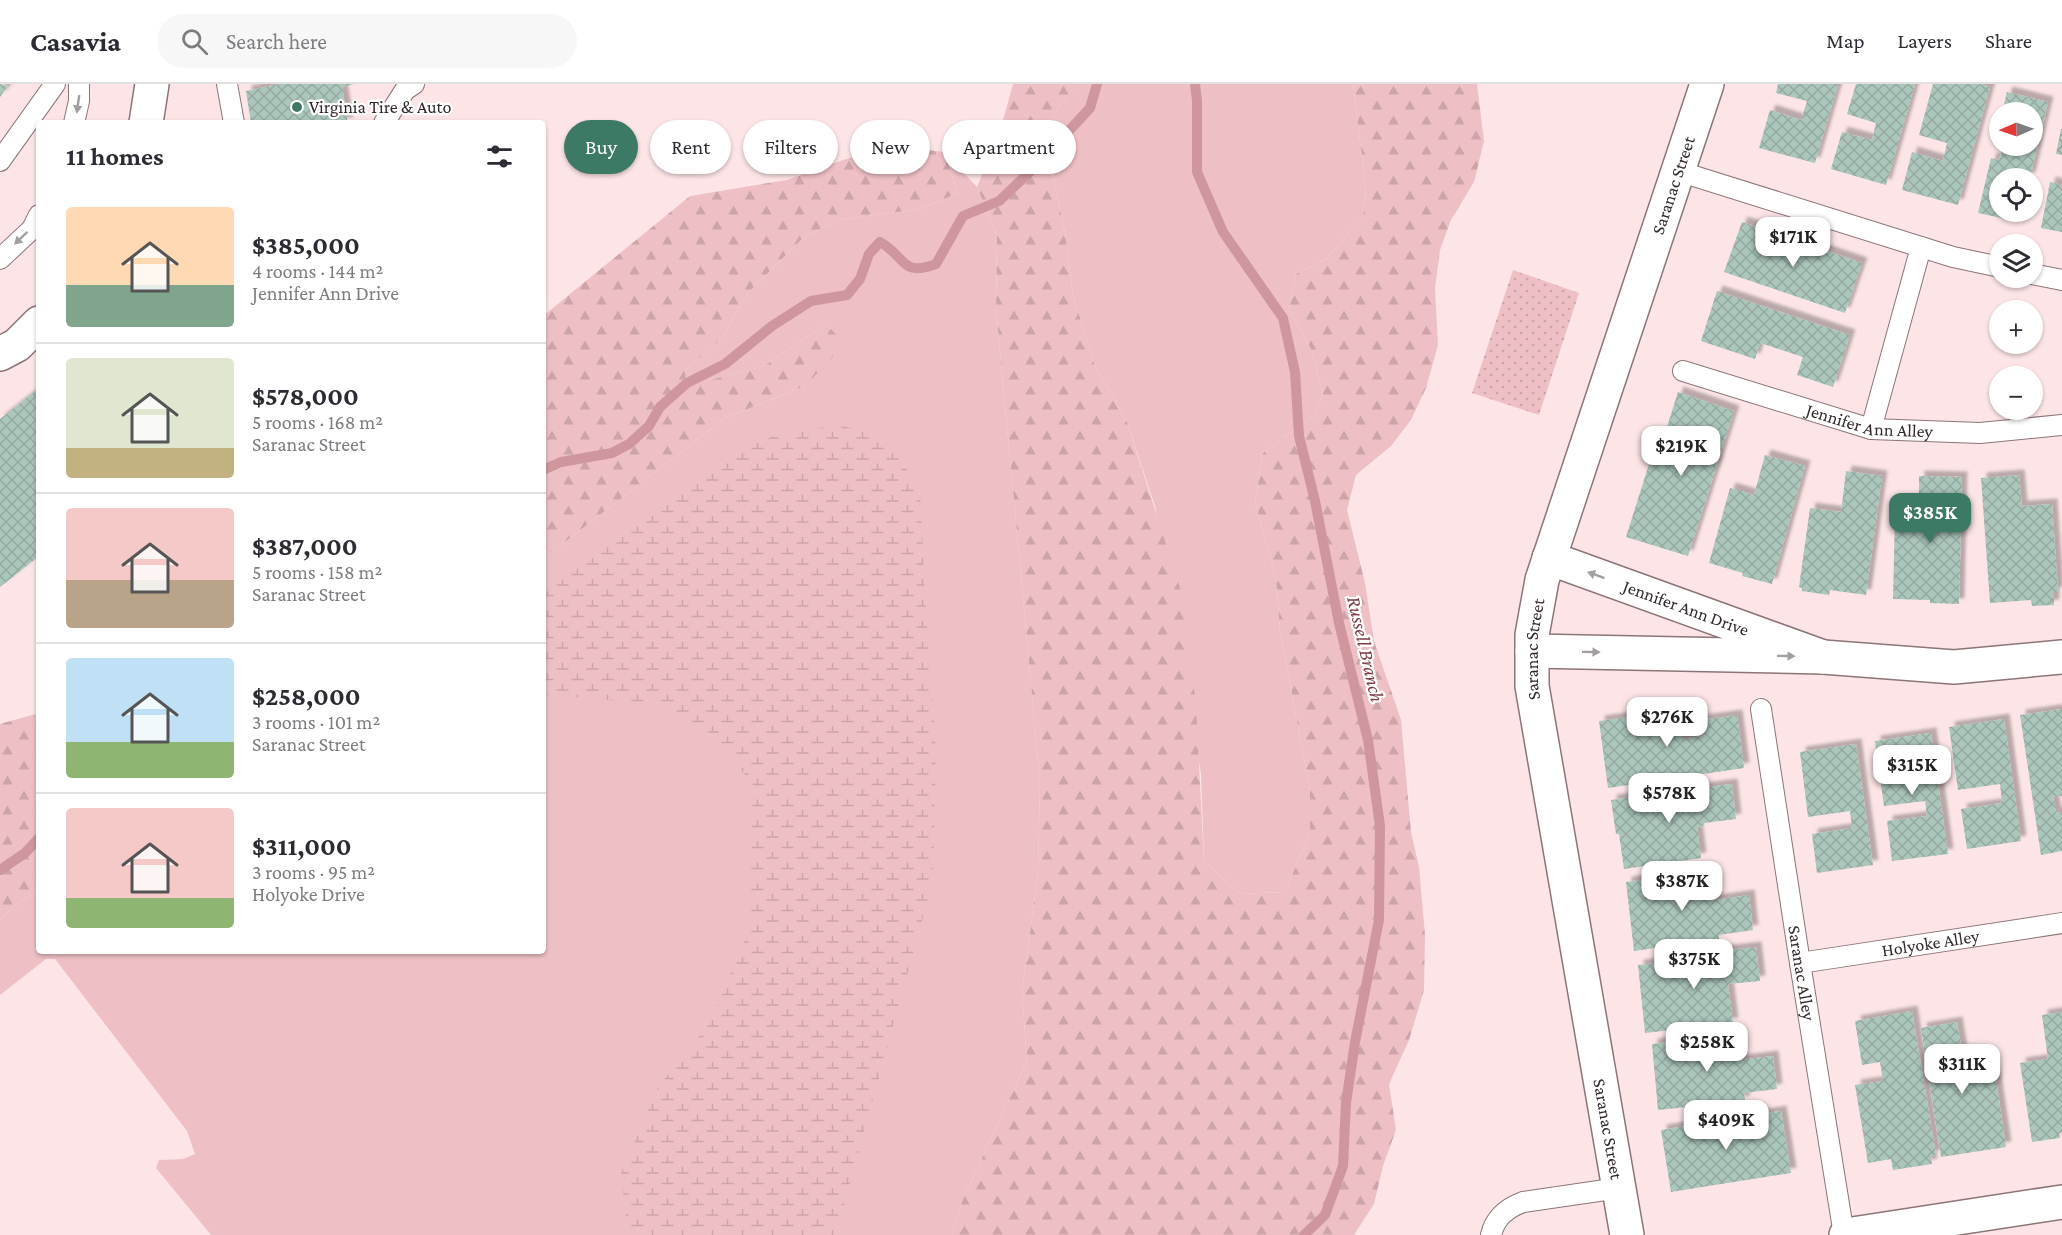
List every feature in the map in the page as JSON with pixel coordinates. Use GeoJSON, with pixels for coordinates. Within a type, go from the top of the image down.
{"type":"FeatureCollection","features":[{"type":"Feature","properties":{"kind":"street"},"geometry":{"type":"LineString","coordinates":[[146,120],[152,84]]}},
{"type":"Feature","properties":{"kind":"street","name":"Saranac Street"},"geometry":{"type":"LineString","coordinates":[[1627,1235],[1532,686],[1532,635],[1542,580],[1707,84]]}},
{"type":"Feature","properties":{"kind":"street"},"geometry":{"type":"LineString","coordinates":[[0,354],[17,345],[36,326]]}},
{"type":"Feature","properties":{"kind":"street","name":"Jennifer Ann Drive"},"geometry":{"type":"LineString","coordinates":[[1549,558],[1823,657]]}},
{"type":"Feature","properties":{"kind":"street","name":"Jennifer Ann Drive"},"geometry":{"type":"LineString","coordinates":[[1532,651],[1823,657],[1954,667],[2062,657]]}},
{"type":"Feature","properties":{"kind":"street"},"geometry":{"type":"LineString","coordinates":[[1845,1235],[2062,1202]]}},
{"type":"Feature","properties":{"kind":"lane"},"geometry":{"type":"LineString","coordinates":[[0,161],[7,138],[55,84]]}},
{"type":"Feature","properties":{"kind":"lane"},"geometry":{"type":"LineString","coordinates":[[75,120],[80,84]]}},
{"type":"Feature","properties":{"kind":"lane"},"geometry":{"type":"LineString","coordinates":[[227,84],[233,120]]}},
{"type":"Feature","properties":{"kind":"lane"},"geometry":{"type":"LineString","coordinates":[[386,120],[405,90],[414,84]]}},
{"type":"Feature","properties":{"kind":"lane"},"geometry":{"type":"LineString","coordinates":[[1678,171],[1953,257],[1989,265]]}},
{"type":"Feature","properties":{"kind":"lane"},"geometry":{"type":"LineString","coordinates":[[0,259],[32,229],[36,221]]}},
{"type":"Feature","properties":{"kind":"lane"},"geometry":{"type":"LineString","coordinates":[[1871,429],[1921,247]]}},
{"type":"Feature","properties":{"kind":"lane"},"geometry":{"type":"LineString","coordinates":[[2043,276],[2062,280]]}},
{"type":"Feature","properties":{"kind":"lane","name":"Jennifer Ann Alley"},"geometry":{"type":"LineString","coordinates":[[1683,371],[1871,429],[1980,433],[2062,425]]}},
{"type":"Feature","properties":{"kind":"lane","name":"Saranac Alley"},"geometry":{"type":"LineString","coordinates":[[1761,709],[1845,1235]]}},
{"type":"Feature","properties":{"kind":"lane","name":"Holyoke Alley"},"geometry":{"type":"LineString","coordinates":[[1800,963],[2062,923]]}},
{"type":"Feature","properties":{"kind":"lane"},"geometry":{"type":"LineString","coordinates":[[1491,1235],[1498,1217],[1509,1207],[1523,1202],[1619,1188]]}},
{"type":"Feature","properties":{"kind":"green space"},"geometry":{"type":"Polygon","coordinates":[[[1013,84],[1074,84],[1050,120],[1003,120],[1013,84]]]}},
{"type":"Feature","properties":{"kind":"green space"},"geometry":{"type":"Polygon","coordinates":[[[1074,84],[1353,84],[1366,189],[1363,217],[1326,259],[1296,274],[1289,310],[1312,351],[1323,395],[1313,416],[1263,453],[1255,502],[1276,579],[1280,631],[1310,790],[1310,832],[1285,892],[1240,894],[1204,861],[1201,774],[1155,506],[1127,422],[1095,366],[1073,295],[1066,238],[1052,174],[1076,174],[1076,120],[1050,120],[1074,84]]]}},
{"type":"Feature","properties":{"kind":"green space"},"geometry":{"type":"Polygon","coordinates":[[[1353,84],[1477,84],[1484,141],[1474,182],[1451,220],[1440,250],[1435,288],[1438,345],[1426,388],[1411,420],[1391,446],[1356,475],[1347,510],[1365,583],[1374,641],[1401,720],[1411,832],[1419,867],[1425,935],[1424,990],[1409,1040],[1389,1084],[1396,1130],[1383,1166],[1374,1204],[1354,1235],[952,1235],[963,1199],[1027,1061],[1022,992],[1038,872],[1040,781],[996,308],[997,236],[977,187],[982,174],[1052,174],[1066,238],[1073,295],[1095,366],[1127,422],[1183,597],[1196,705],[1204,861],[1240,894],[1285,892],[1310,832],[1310,790],[1280,631],[1276,579],[1255,502],[1263,453],[1313,416],[1323,395],[1312,351],[1289,310],[1296,274],[1326,259],[1363,217],[1366,189],[1353,84]]]}},
{"type":"Feature","properties":{"kind":"green space"},"geometry":{"type":"Polygon","coordinates":[[[930,150],[942,152],[942,174],[952,174],[958,193],[921,209],[837,220],[803,238],[745,296],[722,338],[685,371],[687,386],[764,366],[826,324],[845,344],[805,386],[725,418],[546,557],[546,314],[690,196],[787,180],[804,174],[838,174],[838,162],[850,158],[850,174],[930,174],[930,150]]]}},
{"type":"Feature","properties":{"kind":"green space"},"geometry":{"type":"Polygon","coordinates":[[[952,174],[965,174],[977,187],[997,236],[996,308],[1040,781],[1038,872],[1022,992],[1027,1061],[963,1199],[952,1235],[211,1235],[156,1168],[159,1160],[183,1159],[195,1154],[187,1131],[55,959],[46,959],[0,995],[0,919],[26,897],[36,893],[36,954],[546,954],[546,557],[725,418],[805,386],[826,324],[764,366],[688,386],[685,371],[722,338],[745,296],[803,238],[837,220],[921,209],[958,193],[952,174]]]}},
{"type":"Feature","properties":{"kind":"green space"},"geometry":{"type":"Polygon","coordinates":[[[1513,270],[1579,293],[1539,415],[1472,393],[1513,270]]]}},
{"type":"Feature","properties":{"kind":"green space"},"geometry":{"type":"Polygon","coordinates":[[[836,425],[883,434],[920,489],[936,753],[933,880],[836,1235],[628,1235],[621,1173],[658,1087],[711,1021],[749,930],[753,785],[713,735],[663,704],[546,695],[546,593],[715,461],[774,436],[836,425]]]}},
{"type":"Feature","properties":{"kind":"green space"},"geometry":{"type":"Polygon","coordinates":[[[36,714],[36,893],[26,897],[0,919],[0,724],[36,714]]]}},
{"type":"Feature","properties":{"kind":"building"},"geometry":{"type":"Polygon","coordinates":[[[0,84],[8,86],[0,97],[0,84]]]}},
{"type":"Feature","properties":{"kind":"building","name":"Virginia Tire & Auto"},"geometry":{"type":"Polygon","coordinates":[[[279,84],[354,84],[342,87],[348,120],[251,120],[246,91],[279,84]]]}},
{"type":"Feature","properties":{"kind":"building"},"geometry":{"type":"Polygon","coordinates":[[[1778,84],[1838,84],[1815,163],[1759,148],[1770,110],[1801,120],[1807,101],[1776,93],[1778,84]]]}},
{"type":"Feature","properties":{"kind":"building"},"geometry":{"type":"Polygon","coordinates":[[[1856,84],[1915,84],[1886,185],[1831,169],[1842,132],[1872,140],[1876,123],[1847,114],[1856,84]]]}},
{"type":"Feature","properties":{"kind":"building"},"geometry":{"type":"Polygon","coordinates":[[[1933,84],[1980,84],[1990,87],[1958,205],[1902,190],[1912,152],[1943,161],[1947,143],[1919,135],[1933,84]]]}},
{"type":"Feature","properties":{"kind":"building"},"geometry":{"type":"Polygon","coordinates":[[[2007,92],[2048,102],[2043,123],[2043,102],[2004,102],[2007,92]]]}},
{"type":"Feature","properties":{"kind":"building"},"geometry":{"type":"Polygon","coordinates":[[[2062,129],[2062,155],[2056,154],[2062,129]]]}},
{"type":"Feature","properties":{"kind":"building"},"geometry":{"type":"Polygon","coordinates":[[[2000,156],[2035,156],[2032,168],[1989,168],[1989,215],[1978,213],[1991,158],[1999,160],[2000,156]]]}},
{"type":"Feature","properties":{"kind":"building"},"geometry":{"type":"Polygon","coordinates":[[[2050,182],[2062,185],[2062,232],[2041,228],[2050,182]]]}},
{"type":"Feature","properties":{"kind":"building"},"geometry":{"type":"Polygon","coordinates":[[[1742,222],[1862,263],[1845,313],[1724,272],[1742,222]]]}},
{"type":"Feature","properties":{"kind":"building"},"geometry":{"type":"Polygon","coordinates":[[[1717,291],[1850,335],[1833,387],[1797,375],[1803,357],[1760,343],[1755,359],[1701,341],[1717,291]]]}},
{"type":"Feature","properties":{"kind":"building"},"geometry":{"type":"Polygon","coordinates":[[[36,390],[36,558],[0,587],[0,419],[36,390]]]}},
{"type":"Feature","properties":{"kind":"building"},"geometry":{"type":"Polygon","coordinates":[[[1678,392],[1734,411],[1688,556],[1626,537],[1655,445],[1677,452],[1683,435],[1666,430],[1678,392]]]}},
{"type":"Feature","properties":{"kind":"building"},"geometry":{"type":"Polygon","coordinates":[[[1765,455],[1805,466],[1772,584],[1742,576],[1743,573],[1709,563],[1730,488],[1754,495],[1765,455]]]}},
{"type":"Feature","properties":{"kind":"building"},"geometry":{"type":"Polygon","coordinates":[[[1846,471],[1882,476],[1866,595],[1830,590],[1829,595],[1802,591],[1799,587],[1810,508],[1841,512],[1846,471]]]}},
{"type":"Feature","properties":{"kind":"building"},"geometry":{"type":"Polygon","coordinates":[[[2019,475],[2022,506],[2052,504],[2058,592],[2054,592],[2054,605],[2032,606],[2031,600],[1990,603],[1981,478],[2019,475]]]}},
{"type":"Feature","properties":{"kind":"building"},"geometry":{"type":"Polygon","coordinates":[[[1919,476],[1962,477],[1959,604],[1893,599],[1895,514],[1919,515],[1919,476]]]}},
{"type":"Feature","properties":{"kind":"building"},"geometry":{"type":"Polygon","coordinates":[[[2062,709],[2062,796],[2053,797],[2056,813],[2062,812],[2062,851],[2041,855],[2020,715],[2062,709]]]}},
{"type":"Feature","properties":{"kind":"building"},"geometry":{"type":"Polygon","coordinates":[[[1678,710],[1682,739],[1703,736],[1701,720],[1737,715],[1744,768],[1608,788],[1599,721],[1678,710]]]}},
{"type":"Feature","properties":{"kind":"building"},"geometry":{"type":"Polygon","coordinates":[[[2004,719],[2021,841],[1967,849],[1961,809],[2002,803],[2000,784],[1958,790],[1949,727],[2004,719]]]}},
{"type":"Feature","properties":{"kind":"building"},"geometry":{"type":"Polygon","coordinates":[[[1931,733],[1948,854],[1892,861],[1887,821],[1927,816],[1925,801],[1884,806],[1875,741],[1931,733]]]}},
{"type":"Feature","properties":{"kind":"building"},"geometry":{"type":"Polygon","coordinates":[[[1856,744],[1873,865],[1817,873],[1812,834],[1852,828],[1850,811],[1808,817],[1800,752],[1856,744]]]}},
{"type":"Feature","properties":{"kind":"building"},"geometry":{"type":"Polygon","coordinates":[[[1732,784],[1736,819],[1704,823],[1704,826],[1697,827],[1701,858],[1624,869],[1611,800],[1732,784]]]}},
{"type":"Feature","properties":{"kind":"building"},"geometry":{"type":"Polygon","coordinates":[[[1705,872],[1708,901],[1749,895],[1753,930],[1719,935],[1719,939],[1634,951],[1626,882],[1705,872]]]}},
{"type":"Feature","properties":{"kind":"building"},"geometry":{"type":"Polygon","coordinates":[[[1756,947],[1760,981],[1728,984],[1733,1023],[1645,1033],[1638,965],[1721,957],[1720,951],[1756,947]]]}},
{"type":"Feature","properties":{"kind":"building"},"geometry":{"type":"Polygon","coordinates":[[[1912,1011],[1936,1155],[1931,1156],[1932,1164],[1893,1170],[1891,1159],[1868,1163],[1855,1085],[1883,1081],[1880,1062],[1862,1065],[1855,1021],[1912,1011]]]}},
{"type":"Feature","properties":{"kind":"building"},"geometry":{"type":"Polygon","coordinates":[[[2062,1012],[2062,1132],[2059,1133],[2060,1138],[2032,1142],[2020,1063],[2048,1059],[2042,1015],[2062,1012]]]}},
{"type":"Feature","properties":{"kind":"building"},"geometry":{"type":"Polygon","coordinates":[[[1957,1022],[1964,1064],[1993,1060],[2006,1147],[1941,1157],[1921,1028],[1957,1022]]]}},
{"type":"Feature","properties":{"kind":"building"},"geometry":{"type":"Polygon","coordinates":[[[1731,1035],[1733,1061],[1773,1056],[1777,1089],[1744,1093],[1745,1101],[1658,1110],[1652,1044],[1731,1035]]]}},
{"type":"Feature","properties":{"kind":"building"},"geometry":{"type":"Polygon","coordinates":[[[1781,1111],[1791,1173],[1671,1192],[1661,1130],[1781,1111]]]}},
{"type":"Feature","properties":{"kind":"waterway"},"geometry":{"type":"LineString","coordinates":[[546,469],[561,462],[612,453],[629,444],[649,426],[660,407],[687,383],[725,364],[772,326],[811,301],[847,295],[860,279],[869,254],[880,242],[910,267],[936,264],[963,216],[999,201],[1039,163],[1090,108],[1097,84]]}},
{"type":"Feature","properties":{"kind":"waterway","name":"Russell Branch"},"geometry":{"type":"LineString","coordinates":[[1195,84],[1197,172],[1223,232],[1283,318],[1295,372],[1299,436],[1315,501],[1339,623],[1368,740],[1380,826],[1379,920],[1355,1042],[1346,1103],[1343,1166],[1325,1215],[1304,1235]]}},
{"type":"Feature","properties":{"kind":"waterway"},"geometry":{"type":"LineString","coordinates":[[0,870],[25,853],[36,841]]}},
{"type":"Feature","properties":{"kind":"place","name":"Virginia Tire & Auto"},"geometry":{"type":"Point","coordinates":[297,107]}}]}
